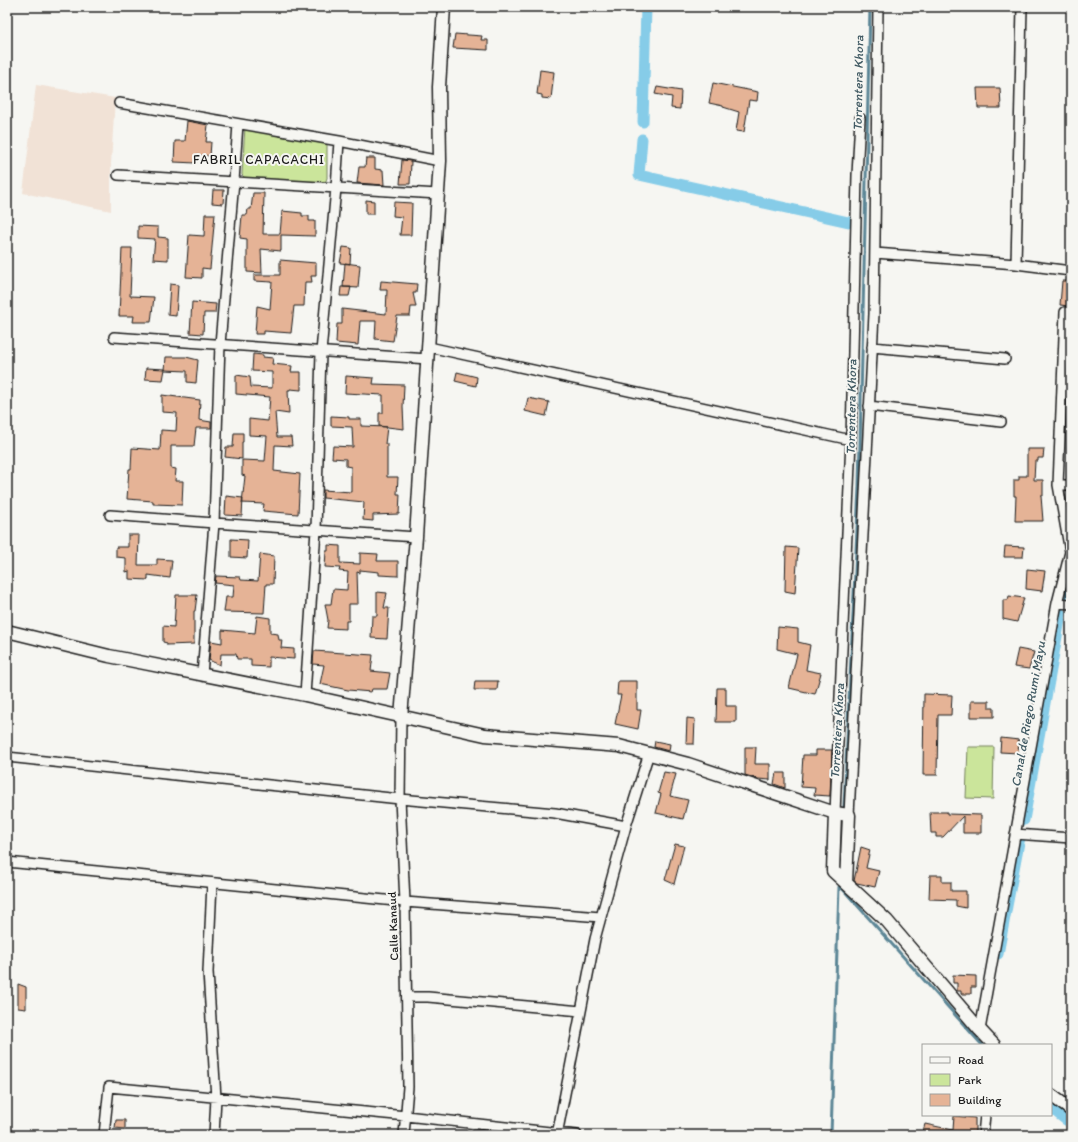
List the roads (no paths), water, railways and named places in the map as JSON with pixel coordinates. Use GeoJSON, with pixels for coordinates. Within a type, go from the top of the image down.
{"type":"FeatureCollection","features":[{"type":"Feature","properties":{"kind":"street"},"geometry":{"type":"LineString","coordinates":[[401,717],[416,537],[440,161],[439,87],[444,7]]}},
{"type":"Feature","properties":{"kind":"street"},"geometry":{"type":"LineString","coordinates":[[846,883],[872,346],[878,7]]}},
{"type":"Feature","properties":{"kind":"street"},"geometry":{"type":"LineString","coordinates":[[1016,264],[1022,7]]}},
{"type":"Feature","properties":{"kind":"street"},"geometry":{"type":"LineString","coordinates":[[119,103],[338,141],[440,161]]}},
{"type":"Feature","properties":{"kind":"street"},"geometry":{"type":"LineString","coordinates":[[860,118],[857,175],[851,440],[833,871],[887,920],[991,1044]]}},
{"type":"Feature","properties":{"kind":"street"},"geometry":{"type":"LineString","coordinates":[[202,675],[214,524],[220,344],[238,124]]}},
{"type":"Feature","properties":{"kind":"street"},"geometry":{"type":"LineString","coordinates":[[305,695],[316,530],[321,352],[336,188],[338,141]]}},
{"type":"Feature","properties":{"kind":"street"},"geometry":{"type":"LineString","coordinates":[[118,176],[234,181],[438,194]]}},
{"type":"Feature","properties":{"kind":"street"},"geometry":{"type":"LineString","coordinates":[[874,253],[1016,264],[1071,271]]}},
{"type":"Feature","properties":{"kind":"street"},"geometry":{"type":"LineString","coordinates":[[980,1030],[1057,604],[1071,550],[1058,485],[1065,312],[1071,313]]}},
{"type":"Feature","properties":{"kind":"street"},"geometry":{"type":"LineString","coordinates":[[114,337],[321,352],[428,353],[851,440]]}},
{"type":"Feature","properties":{"kind":"street"},"geometry":{"type":"LineString","coordinates":[[872,346],[1005,359]]}},
{"type":"Feature","properties":{"kind":"street"},"geometry":{"type":"LineString","coordinates":[[869,406],[1001,422]]}},
{"type":"Feature","properties":{"kind":"street"},"geometry":{"type":"LineString","coordinates":[[1058,485],[1071,485]]}},
{"type":"Feature","properties":{"kind":"street"},"geometry":{"type":"LineString","coordinates":[[110,515],[214,524],[416,537]]}},
{"type":"Feature","properties":{"kind":"street"},"geometry":{"type":"LineString","coordinates":[[1057,604],[1071,604]]}},
{"type":"Feature","properties":{"kind":"street"},"geometry":{"type":"LineString","coordinates":[[7,631],[108,656],[305,695],[485,735],[620,746],[688,764],[835,813],[849,815]]}},
{"type":"Feature","properties":{"kind":"street","name":"Calle Kanaud"},"geometry":{"type":"LineString","coordinates":[[401,717],[400,799],[405,902],[408,1087],[404,1135]]}},
{"type":"Feature","properties":{"kind":"street"},"geometry":{"type":"LineString","coordinates":[[557,1134],[595,939],[626,826],[649,753]]}},
{"type":"Feature","properties":{"kind":"street"},"geometry":{"type":"LineString","coordinates":[[7,757],[400,799],[555,813],[626,826]]}},
{"type":"Feature","properties":{"kind":"street"},"geometry":{"type":"LineString","coordinates":[[1015,834],[1071,838]]}},
{"type":"Feature","properties":{"kind":"street"},"geometry":{"type":"LineString","coordinates":[[7,862],[405,902],[601,917]]}},
{"type":"Feature","properties":{"kind":"street"},"geometry":{"type":"LineString","coordinates":[[212,883],[208,972],[216,1098],[214,1135]]}},
{"type":"Feature","properties":{"kind":"street"},"geometry":{"type":"LineString","coordinates":[[407,997],[428,997],[581,1011]]}},
{"type":"Feature","properties":{"kind":"street"},"geometry":{"type":"LineString","coordinates":[[104,1135],[108,1087],[406,1116],[576,1135]]}},
{"type":"Feature","properties":{"kind":"street"},"geometry":{"type":"LineString","coordinates":[[1052,1096],[1071,1110]]}},
{"type":"Feature","properties":{"kind":"street"},"geometry":{"type":"LineString","coordinates":[[983,1135],[985,1116]]}},
{"type":"Feature","properties":{"kind":"waterway"},"geometry":{"type":"LineString","coordinates":[[643,122],[646,7]]}},
{"type":"Feature","properties":{"kind":"waterway","name":"Torrentera Khora"},"geometry":{"type":"LineString","coordinates":[[844,807],[859,486],[870,7]]}},
{"type":"Feature","properties":{"kind":"waterway"},"geometry":{"type":"LineString","coordinates":[[642,139],[639,175],[853,223]]}},
{"type":"Feature","properties":{"kind":"waterway","name":"Canal de Riego Rumi Mayu"},"geometry":{"type":"LineString","coordinates":[[1064,593],[1070,568]]}},
{"type":"Feature","properties":{"kind":"waterway","name":"Canal de Riego Rumi Mayu"},"geometry":{"type":"LineString","coordinates":[[1024,820],[1061,614]]}},
{"type":"Feature","properties":{"kind":"waterway","name":"Canal de Riego Rumi Mayu"},"geometry":{"type":"LineString","coordinates":[[998,954],[1020,837]]}},
{"type":"Feature","properties":{"kind":"waterway","name":"Torrentera Khora"},"geometry":{"type":"LineString","coordinates":[[840,886],[981,1044]]}},
{"type":"Feature","properties":{"kind":"waterway"},"geometry":{"type":"LineString","coordinates":[[831,1135],[839,887]]}},
{"type":"Feature","properties":{"kind":"waterway","name":"Canal de Riego Rumi Mayu"},"geometry":{"type":"LineString","coordinates":[[1052,1109],[1066,1120],[1071,1121]]}},
{"type":"Feature","properties":{"kind":"district","name":"FABRIL CAPACACHI"},"geometry":{"type":"Point","coordinates":[259,159]}}]}
